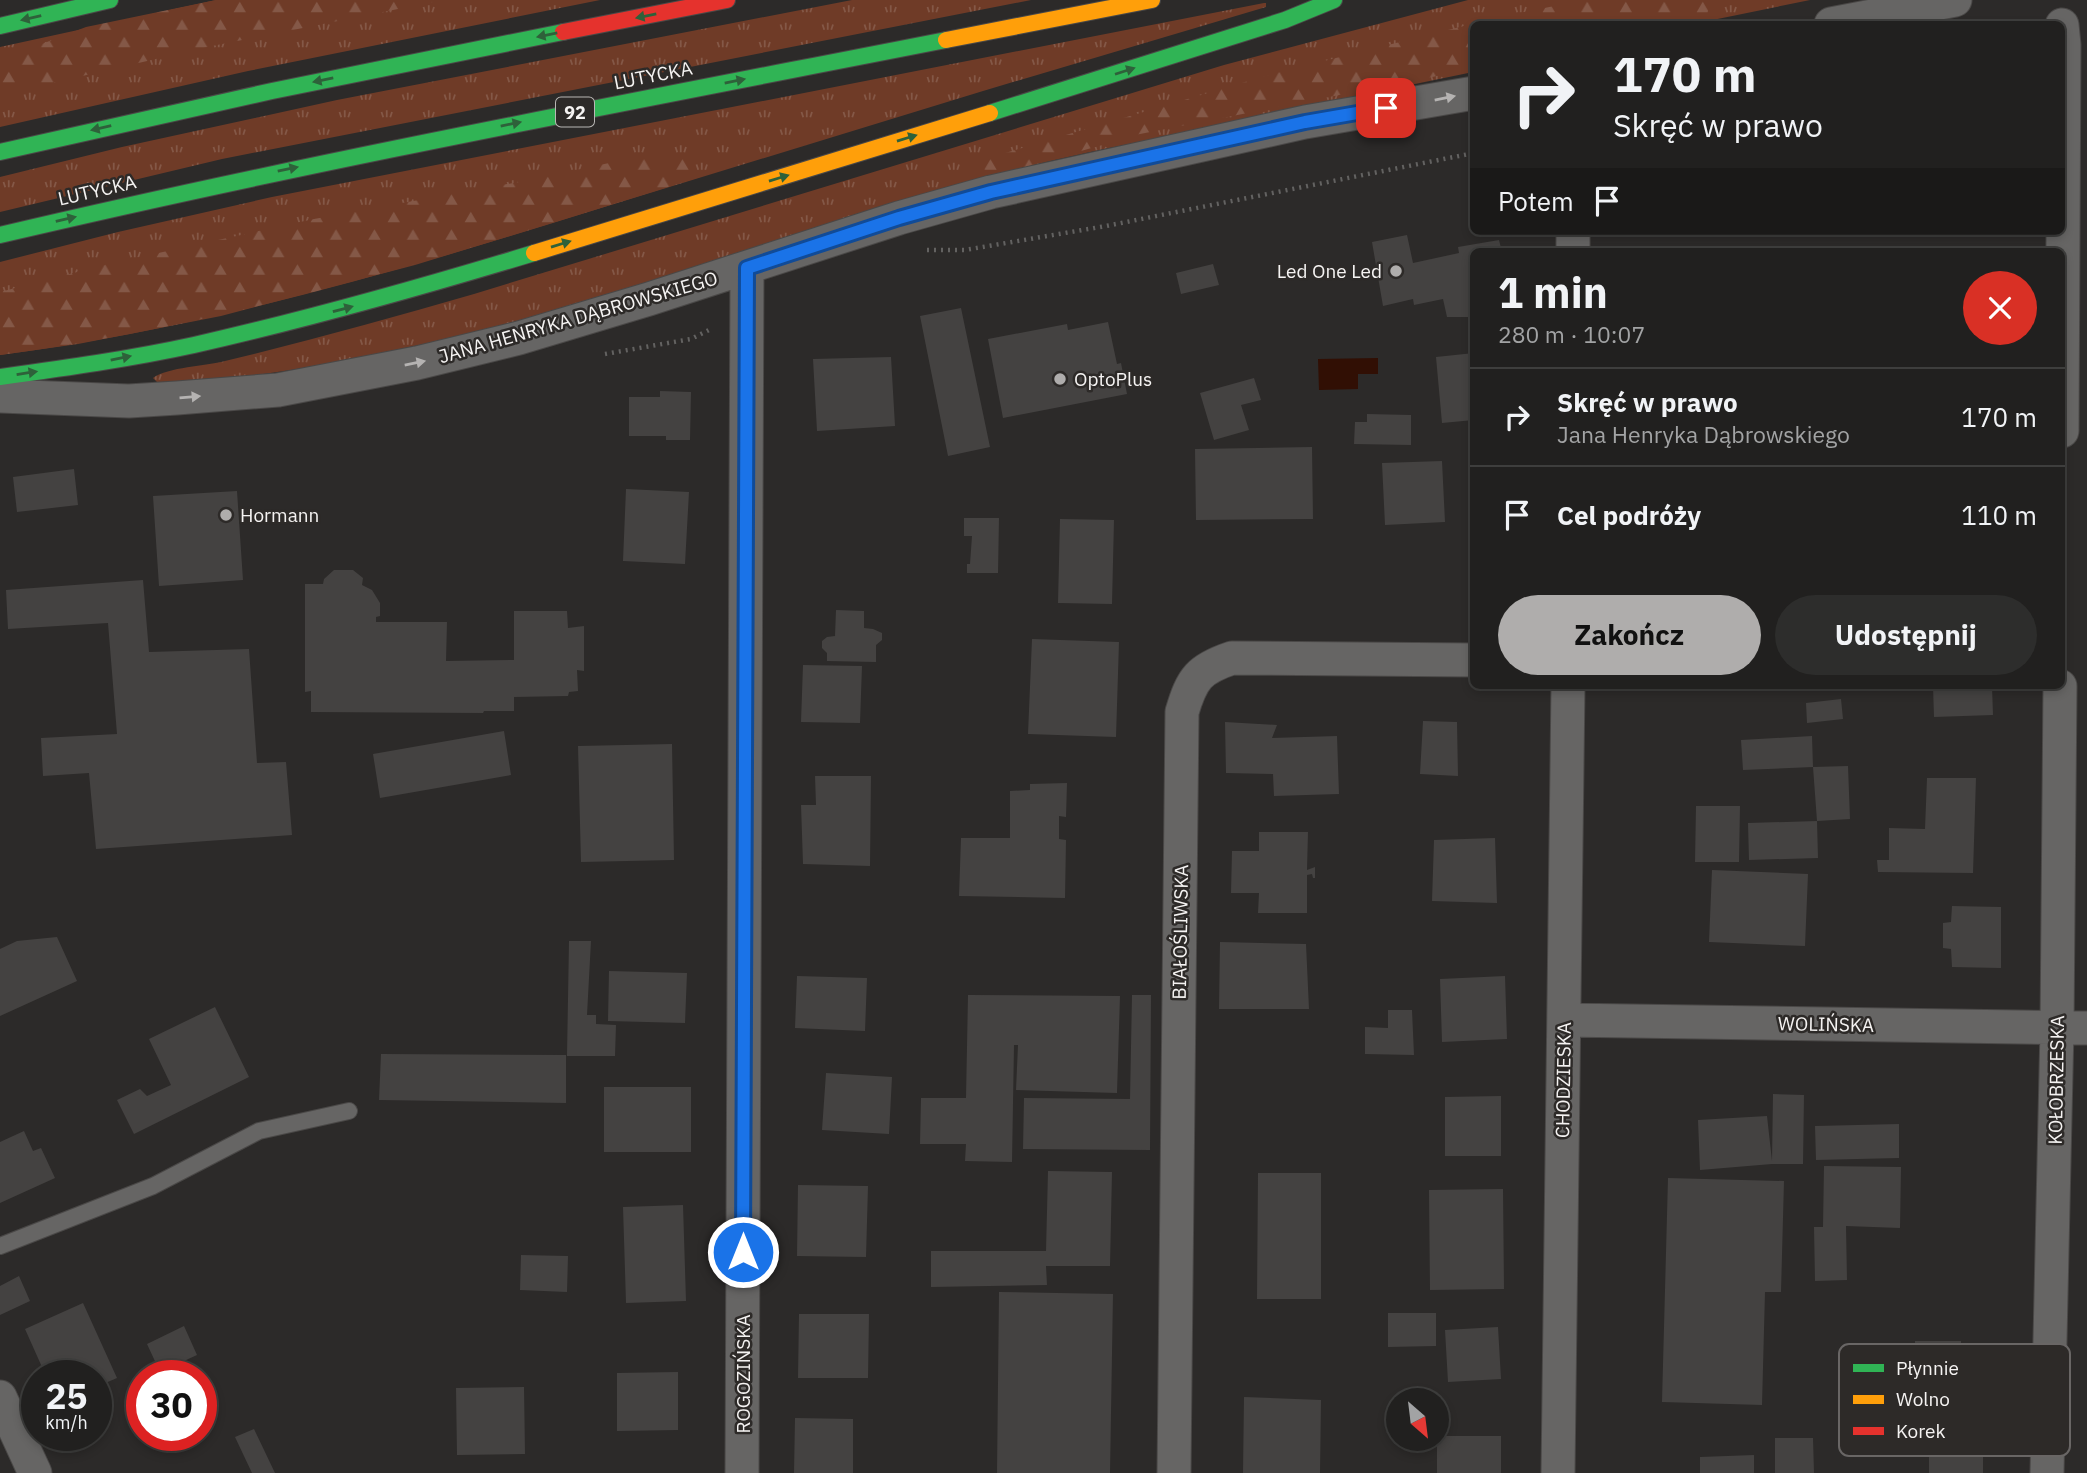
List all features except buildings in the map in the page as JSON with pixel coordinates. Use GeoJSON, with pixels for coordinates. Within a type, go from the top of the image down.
{"type":"FeatureCollection","features":[{"type":"Feature","properties":{"kind":"main road"},"geometry":{"type":"LineString","coordinates":[[0,26],[110,0]]}},
{"type":"Feature","properties":{"kind":"main road"},"geometry":{"type":"LineString","coordinates":[[0,152],[325,79],[727,0]]}},
{"type":"Feature","properties":{"kind":"main road","name":"LUTYCKA"},"geometry":{"type":"LineString","coordinates":[[0,235],[310,165],[1152,0]]}},
{"type":"Feature","properties":{"kind":"main road"},"geometry":{"type":"LineString","coordinates":[[0,377],[193,345],[398,294],[1121,72],[1285,20],[1334,0]]}},
{"type":"Feature","properties":{"kind":"street"},"geometry":{"type":"LineString","coordinates":[[1846,21],[1955,0]]}},
{"type":"Feature","properties":{"kind":"street"},"geometry":{"type":"LineString","coordinates":[[2058,0],[2061,21]]}},
{"type":"Feature","properties":{"kind":"street","name":"JANA HENRYKA DĄBROWSKIEGO"},"geometry":{"type":"LineString","coordinates":[[0,396],[129,401],[278,390],[482,348],[747,268],[899,218],[1041,179],[1305,122],[1470,94]]}},
{"type":"Feature","properties":{"kind":"street","name":"ROGOZIŃSKA"},"geometry":{"type":"LineString","coordinates":[[743,1473],[747,268]]}},
{"type":"Feature","properties":{"kind":"street","name":"BIAŁOŚLIWSKA"},"geometry":{"type":"LineString","coordinates":[[1174,1473],[1182,712],[1189,687],[1209,666],[1232,658],[1470,660]]}},
{"type":"Feature","properties":{"kind":"street","name":"CHODZIESKA"},"geometry":{"type":"LineString","coordinates":[[1558,1473],[1568,689]]}},
{"type":"Feature","properties":{"kind":"street","name":"KOŁOBRZESKA"},"geometry":{"type":"LineString","coordinates":[[2054,1344],[2072,1028],[2060,689]]}},
{"type":"Feature","properties":{"kind":"street","name":"WOLIŃSKA"},"geometry":{"type":"LineString","coordinates":[[1564,1020],[2072,1028]]}},
{"type":"Feature","properties":{"kind":"street"},"geometry":{"type":"LineString","coordinates":[[0,1397],[35,1473]]}},
{"type":"Feature","properties":{"kind":"lane"},"geometry":{"type":"LineString","coordinates":[[0,1246],[153,1186],[259,1131],[349,1111]]}},
{"type":"Feature","properties":{"kind":"path"},"geometry":{"type":"LineString","coordinates":[[915,249],[965,250],[1027,240],[1470,154]]}},
{"type":"Feature","properties":{"kind":"green space"},"geometry":{"type":"Polygon","coordinates":[[[216,0],[600,0],[248,71],[0,127],[0,47],[216,0]]]}},
{"type":"Feature","properties":{"kind":"green space"},"geometry":{"type":"Polygon","coordinates":[[[216,0],[443,0],[212,46],[0,95],[0,60],[86,27],[216,0]]]}},
{"type":"Feature","properties":{"kind":"green space"},"geometry":{"type":"Polygon","coordinates":[[[852,0],[1031,0],[222,159],[0,212],[0,177],[337,100],[852,0]]]}},
{"type":"Feature","properties":{"kind":"green space"},"geometry":{"type":"Polygon","coordinates":[[[1468,0],[1810,0],[1708,21],[1470,21],[1470,73],[1021,168],[627,291],[476,332],[279,372],[187,381],[157,382],[153,378],[168,371],[217,363],[443,303],[1224,65],[1468,0]]]}},
{"type":"Feature","properties":{"kind":"green space"},"geometry":{"type":"Polygon","coordinates":[[[1585,0],[1703,0],[1709,8],[1705,20],[1701,21],[1484,21],[1585,0]]]}},
{"type":"Feature","properties":{"kind":"green space"},"geometry":{"type":"Polygon","coordinates":[[[1266,3],[1266,7],[415,265],[221,316],[78,344],[0,355],[0,262],[272,197],[1266,3]]]}},
{"type":"Feature","properties":{"kind":"green space"},"geometry":{"type":"Polygon","coordinates":[[[1470,24],[1470,70],[1140,134],[991,177],[983,168],[985,159],[1272,74],[1470,24]]]}},
{"type":"Feature","properties":{"kind":"green space"},"geometry":{"type":"Polygon","coordinates":[[[689,156],[700,177],[441,257],[266,304],[178,324],[0,355],[0,292],[108,264],[314,219],[530,180],[637,157],[689,156]]]}},
{"type":"Feature","properties":{"kind":"shaded area"},"geometry":{"type":"Polygon","coordinates":[[[1378,358],[1378,374],[1358,374],[1358,389],[1319,390],[1318,359],[1378,358]]]}},
{"type":"Feature","properties":{"kind":"traffic: fast"},"geometry":{"type":"LineString","coordinates":[[0,26],[110,0]]}},
{"type":"Feature","properties":{"kind":"traffic: fast"},"geometry":{"type":"LineString","coordinates":[[990,113],[1285,20],[1334,0]]}},
{"type":"Feature","properties":{"kind":"traffic: fast"},"geometry":{"type":"LineString","coordinates":[[0,152],[272,91],[563,32]]}},
{"type":"Feature","properties":{"kind":"traffic: fast"},"geometry":{"type":"LineString","coordinates":[[0,235],[354,157],[946,40]]}},
{"type":"Feature","properties":{"kind":"traffic: fast"},"geometry":{"type":"LineString","coordinates":[[0,377],[194,345],[365,302],[534,253]]}},
{"type":"Feature","properties":{"kind":"traffic: slow"},"geometry":{"type":"LineString","coordinates":[[946,40],[1152,0]]}},
{"type":"Feature","properties":{"kind":"traffic: slow"},"geometry":{"type":"LineString","coordinates":[[534,253],[990,113]]}},
{"type":"Feature","properties":{"kind":"traffic: jam"},"geometry":{"type":"LineString","coordinates":[[563,32],[727,0]]}},
{"type":"Feature","properties":{"kind":"place","name":"Led One Led"},"geometry":{"type":"Point","coordinates":[1396,271]}},
{"type":"Feature","properties":{"kind":"place","name":"OptoPlus"},"geometry":{"type":"Point","coordinates":[1060,379]}},
{"type":"Feature","properties":{"kind":"place","name":"Hormann"},"geometry":{"type":"Point","coordinates":[226,515]}},
{"type":"Feature","properties":{"kind":"route"},"geometry":{"type":"LineString","coordinates":[[743,1252],[747,268],[899,218],[991,192],[1305,122],[1386,108]]}}]}
